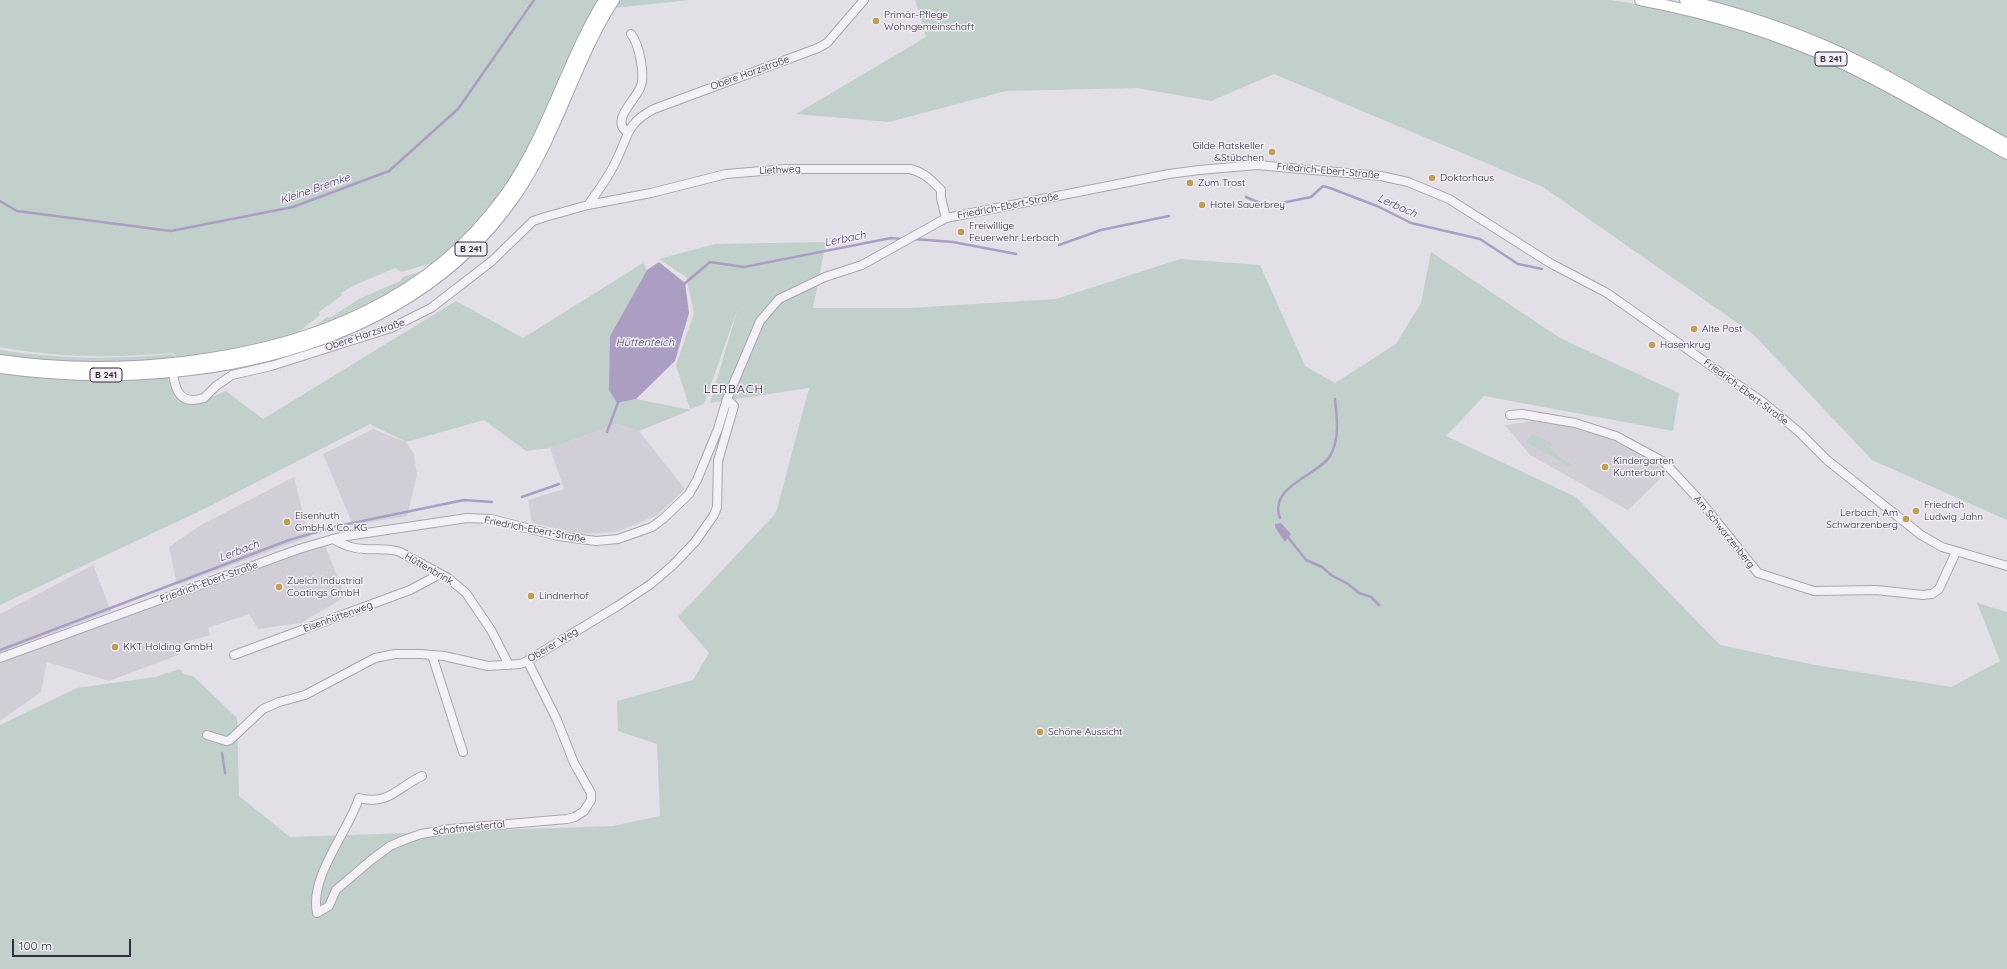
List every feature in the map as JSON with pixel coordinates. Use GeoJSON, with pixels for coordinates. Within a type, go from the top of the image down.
{"type":"FeatureCollection","features":[{"type":"Feature","properties":{"kind":"main road","name":"B 241"},"geometry":{"type":"LineString","coordinates":[[0,360],[57,365],[111,366],[152,364],[211,357],[272,345],[316,332],[365,312],[404,290],[453,254],[485,221],[506,194],[536,143],[581,42],[604,0]]}},
{"type":"Feature","properties":{"kind":"main road","name":"B 241"},"geometry":{"type":"LineString","coordinates":[[0,368],[90,375],[173,372],[252,359],[326,338],[381,314],[426,287],[449,268],[492,226],[526,179],[544,147],[589,45],[614,0]]}},
{"type":"Feature","properties":{"kind":"main road","name":"B 241"},"geometry":{"type":"LineString","coordinates":[[1640,0],[1711,16],[1803,47],[1838,62],[1894,90],[2007,154]]}},
{"type":"Feature","properties":{"kind":"main road","name":"B 241"},"geometry":{"type":"LineString","coordinates":[[1685,0],[1738,14],[1825,46],[1898,82],[2007,144]]}},
{"type":"Feature","properties":{"kind":"street","name":"Obere Harzstraße"},"geometry":{"type":"LineString","coordinates":[[173,372],[174,385],[178,393],[183,397],[198,400],[204,398],[216,386],[232,375],[271,366],[391,328],[431,308],[492,261],[533,221],[588,205],[604,183],[615,163],[628,133],[639,117],[654,109],[818,48],[827,43],[864,0]]}},
{"type":"Feature","properties":{"kind":"street"},"geometry":{"type":"LineString","coordinates":[[628,133],[623,130],[621,122],[623,114],[640,88],[643,78],[634,38],[631,34]]}},
{"type":"Feature","properties":{"kind":"street","name":"Friedrich-Ebert-Straße"},"geometry":{"type":"LineString","coordinates":[[0,658],[228,574],[298,549],[333,539],[467,518],[491,519],[558,536],[596,541],[618,539],[635,534],[652,527],[664,518],[689,494],[697,480],[727,399],[760,321],[779,299],[825,277],[862,265],[897,243],[946,218],[1199,170],[1257,165],[1381,176],[1408,182],[1459,205],[1550,264],[1607,293],[1764,403],[1798,432],[1827,460],[1904,522],[1933,542],[1956,552],[2007,566]]}},
{"type":"Feature","properties":{"kind":"street","name":"Liethweg"},"geometry":{"type":"LineString","coordinates":[[588,205],[726,174],[786,169],[910,169],[920,171],[930,178],[941,190],[941,198],[946,218]]}},
{"type":"Feature","properties":{"kind":"street","name":"Oberer Weg"},"geometry":{"type":"LineString","coordinates":[[207,734],[226,741],[230,740],[263,709],[278,702],[305,695],[375,658],[400,654],[432,655],[444,656],[488,666],[509,665],[528,661],[616,607],[658,578],[695,542],[712,519],[716,511],[718,461],[734,406],[727,399]]}},
{"type":"Feature","properties":{"kind":"street","name":"Am Schwarzenberg"},"geometry":{"type":"LineString","coordinates":[[1510,415],[1522,414],[1575,423],[1616,436],[1664,462],[1701,502],[1758,573],[1814,591],[1876,590],[1923,596],[1932,594],[1939,589],[1956,552]]}},
{"type":"Feature","properties":{"kind":"street","name":"Hüttenbrink"},"geometry":{"type":"LineString","coordinates":[[333,539],[345,545],[360,549],[396,551],[440,574],[458,586],[474,602],[491,630],[509,665]]}},
{"type":"Feature","properties":{"kind":"street","name":"Eisenhüttenweg"},"geometry":{"type":"LineString","coordinates":[[234,655],[410,590],[440,574]]}},
{"type":"Feature","properties":{"kind":"street"},"geometry":{"type":"LineString","coordinates":[[432,655],[463,752]]}},
{"type":"Feature","properties":{"kind":"street","name":"Schafmeistertal"},"geometry":{"type":"LineString","coordinates":[[422,776],[410,782],[391,796],[369,801],[359,798],[324,873],[317,893],[317,914],[329,906],[336,890],[370,861],[390,846],[404,840],[421,834],[450,829],[567,819],[575,817],[584,811],[591,800],[592,793],[574,763],[557,720],[529,664]]}},
{"type":"Feature","properties":{"kind":"shaded area"},"geometry":{"type":"Polygon","coordinates":[[[0,0],[599,0],[548,109],[515,173],[474,228],[436,262],[401,272],[395,268],[355,285],[341,293],[342,295],[319,312],[320,315],[295,335],[248,346],[178,358],[172,353],[129,356],[86,356],[21,351],[0,347],[0,0]]]}},
{"type":"Feature","properties":{"kind":"shaded area"},"geometry":{"type":"Polygon","coordinates":[[[620,0],[690,0],[614,8],[620,0]]]}},
{"type":"Feature","properties":{"kind":"shaded area"},"geometry":{"type":"Polygon","coordinates":[[[915,0],[1610,0],[1683,14],[1755,34],[1858,76],[1921,109],[2007,159],[2007,520],[1872,460],[1753,334],[1543,187],[1274,74],[1211,101],[1137,88],[1006,91],[889,122],[796,114],[926,37],[915,0]]]}},
{"type":"Feature","properties":{"kind":"shaded area"},"geometry":{"type":"Polygon","coordinates":[[[1702,0],[2007,0],[2007,139],[1898,76],[1842,47],[1784,23],[1702,0]]]}},
{"type":"Feature","properties":{"kind":"shaded area"},"geometry":{"type":"Polygon","coordinates":[[[826,242],[813,308],[910,308],[1056,299],[1180,259],[1260,265],[1305,366],[1335,383],[1396,344],[1421,303],[1431,252],[1560,338],[1679,393],[1673,431],[1484,396],[1446,436],[1576,497],[1720,645],[1815,665],[1951,687],[2000,661],[1977,603],[2007,612],[2007,969],[0,969],[0,725],[77,688],[155,677],[180,669],[185,675],[193,676],[237,718],[239,796],[290,837],[613,826],[660,816],[657,744],[618,731],[617,701],[693,680],[709,653],[678,617],[776,513],[809,388],[710,403],[738,308],[704,404],[690,409],[676,365],[694,313],[686,277],[659,259],[715,244],[826,242]]]}},
{"type":"Feature","properties":{"kind":"shaded area"},"geometry":{"type":"Polygon","coordinates":[[[643,263],[647,270],[610,336],[617,403],[636,399],[691,410],[639,431],[617,424],[550,448],[526,451],[484,420],[406,442],[370,424],[204,509],[0,605],[0,373],[90,380],[164,377],[167,378],[176,395],[181,399],[187,401],[200,400],[226,391],[263,419],[456,301],[523,338],[643,263]]]}},
{"type":"Feature","properties":{"kind":"shaded area"},"geometry":{"type":"Polygon","coordinates":[[[424,271],[384,297],[340,318],[311,329],[327,317],[330,318],[359,299],[400,281],[403,277],[424,271]]]}},
{"type":"Feature","properties":{"kind":"shaded area"},"geometry":{"type":"Polygon","coordinates":[[[0,350],[86,358],[172,354],[176,358],[132,361],[44,360],[0,355],[0,350]]]}},
{"type":"Feature","properties":{"kind":"shaded area","name":"Kindergarten Kunterbunt"},"geometry":{"type":"Polygon","coordinates":[[[1533,421],[1569,425],[1605,437],[1652,460],[1666,473],[1628,510],[1530,455],[1505,425],[1533,421]]]}},
{"type":"Feature","properties":{"kind":"shaded area"},"geometry":{"type":"Polygon","coordinates":[[[617,424],[639,431],[685,489],[656,516],[617,532],[580,534],[532,523],[528,500],[564,489],[550,448],[617,424]]]}},
{"type":"Feature","properties":{"kind":"shaded area"},"geometry":{"type":"Polygon","coordinates":[[[373,429],[406,442],[414,454],[417,475],[407,516],[353,525],[323,454],[373,429]]]}},
{"type":"Feature","properties":{"kind":"shaded area"},"geometry":{"type":"Polygon","coordinates":[[[1532,434],[1551,443],[1550,450],[1571,465],[1570,467],[1526,442],[1532,434]]]}},
{"type":"Feature","properties":{"kind":"shaded area"},"geometry":{"type":"Polygon","coordinates":[[[294,477],[309,537],[177,585],[169,547],[201,525],[294,477]]]}},
{"type":"Feature","properties":{"kind":"shaded area"},"geometry":{"type":"Polygon","coordinates":[[[325,545],[345,597],[301,623],[258,629],[249,614],[208,628],[210,635],[182,643],[178,655],[109,681],[47,662],[41,692],[0,721],[0,663],[325,545]]]}},
{"type":"Feature","properties":{"kind":"shaded area"},"geometry":{"type":"Polygon","coordinates":[[[93,565],[111,611],[0,653],[0,614],[93,565]]]}},
{"type":"Feature","properties":{"kind":"water","name":"Hüttenteich"},"geometry":{"type":"Polygon","coordinates":[[[659,262],[685,283],[689,313],[675,361],[636,399],[617,403],[609,390],[610,336],[647,270],[659,262]]]}},
{"type":"Feature","properties":{"kind":"water"},"geometry":{"type":"Polygon","coordinates":[[[1281,523],[1291,534],[1285,542],[1275,527],[1275,524],[1281,523]]]}},
{"type":"Feature","properties":{"kind":"waterway","name":"Kleine Bremke"},"geometry":{"type":"LineString","coordinates":[[0,201],[17,211],[171,231],[293,207],[389,171],[458,109],[534,0]]}},
{"type":"Feature","properties":{"kind":"waterway","name":"Lerbach"},"geometry":{"type":"LineString","coordinates":[[1246,197],[1267,206],[1311,197],[1323,186],[1377,206],[1411,223],[1480,239],[1518,264],[1542,269]]}},
{"type":"Feature","properties":{"kind":"waterway","name":"Lerbach"},"geometry":{"type":"LineString","coordinates":[[1059,245],[1101,230],[1169,216]]}},
{"type":"Feature","properties":{"kind":"waterway","name":"Lerbach"},"geometry":{"type":"LineString","coordinates":[[683,285],[710,262],[744,267],[891,238],[903,239]]}},
{"type":"Feature","properties":{"kind":"waterway","name":"Lerbach"},"geometry":{"type":"LineString","coordinates":[[914,239],[953,242],[1016,254]]}},
{"type":"Feature","properties":{"kind":"waterway"},"geometry":{"type":"LineString","coordinates":[[1280,518],[1278,507],[1281,497],[1296,482],[1324,463],[1330,456],[1337,436],[1335,399]]}},
{"type":"Feature","properties":{"kind":"waterway","name":"Lerbach"},"geometry":{"type":"LineString","coordinates":[[607,432],[619,400]]}},
{"type":"Feature","properties":{"kind":"waterway","name":"Lerbach"},"geometry":{"type":"LineString","coordinates":[[522,497],[559,484]]}},
{"type":"Feature","properties":{"kind":"waterway","name":"Lerbach"},"geometry":{"type":"LineString","coordinates":[[0,650],[289,540],[338,526],[464,500],[492,502]]}},
{"type":"Feature","properties":{"kind":"waterway"},"geometry":{"type":"LineString","coordinates":[[1287,536],[1306,560],[1322,567],[1331,575],[1348,584],[1359,593],[1371,597],[1379,605]]}},
{"type":"Feature","properties":{"kind":"waterway"},"geometry":{"type":"LineString","coordinates":[[222,753],[225,773]]}},
{"type":"Feature","properties":{"kind":"place","name":"Primär-Pflege Wohngemeinschaft"},"geometry":{"type":"Point","coordinates":[876,21]}},
{"type":"Feature","properties":{"kind":"place","name":"Gilde Ratskeller &Stübchen"},"geometry":{"type":"Point","coordinates":[1272,152]}},
{"type":"Feature","properties":{"kind":"place","name":"Doktorhaus"},"geometry":{"type":"Point","coordinates":[1432,178]}},
{"type":"Feature","properties":{"kind":"place","name":"Zum Trost"},"geometry":{"type":"Point","coordinates":[1190,183]}},
{"type":"Feature","properties":{"kind":"place","name":"Hotel Sauerbrey"},"geometry":{"type":"Point","coordinates":[1202,205]}},
{"type":"Feature","properties":{"kind":"place","name":"Freiwillige Feuerwehr Lerbach"},"geometry":{"type":"Point","coordinates":[961,232]}},
{"type":"Feature","properties":{"kind":"place","name":"Alte Post"},"geometry":{"type":"Point","coordinates":[1694,329]}},
{"type":"Feature","properties":{"kind":"place","name":"Hasenkrug"},"geometry":{"type":"Point","coordinates":[1652,345]}},
{"type":"Feature","properties":{"kind":"place","name":"Kindergarten Kunterbunt"},"geometry":{"type":"Point","coordinates":[1605,467]}},
{"type":"Feature","properties":{"kind":"place","name":"Friedrich Ludwig Jahn"},"geometry":{"type":"Point","coordinates":[1916,511]}},
{"type":"Feature","properties":{"kind":"place","name":"Lerbach, Am Schwarzenberg"},"geometry":{"type":"Point","coordinates":[1906,519]}},
{"type":"Feature","properties":{"kind":"place","name":"Eisenhuth GmbH & Co. KG"},"geometry":{"type":"Point","coordinates":[287,522]}},
{"type":"Feature","properties":{"kind":"place","name":"Zuelch Industrial Coatings GmbH"},"geometry":{"type":"Point","coordinates":[279,587]}},
{"type":"Feature","properties":{"kind":"place","name":"Lindnerhof"},"geometry":{"type":"Point","coordinates":[531,596]}},
{"type":"Feature","properties":{"kind":"place","name":"KKT Holding GmbH"},"geometry":{"type":"Point","coordinates":[115,647]}},
{"type":"Feature","properties":{"kind":"place","name":"Schöne Aussicht"},"geometry":{"type":"Point","coordinates":[1040,732]}},
{"type":"Feature","properties":{"kind":"district","name":"LERBACH"},"geometry":{"type":"Point","coordinates":[734,389]}}]}
